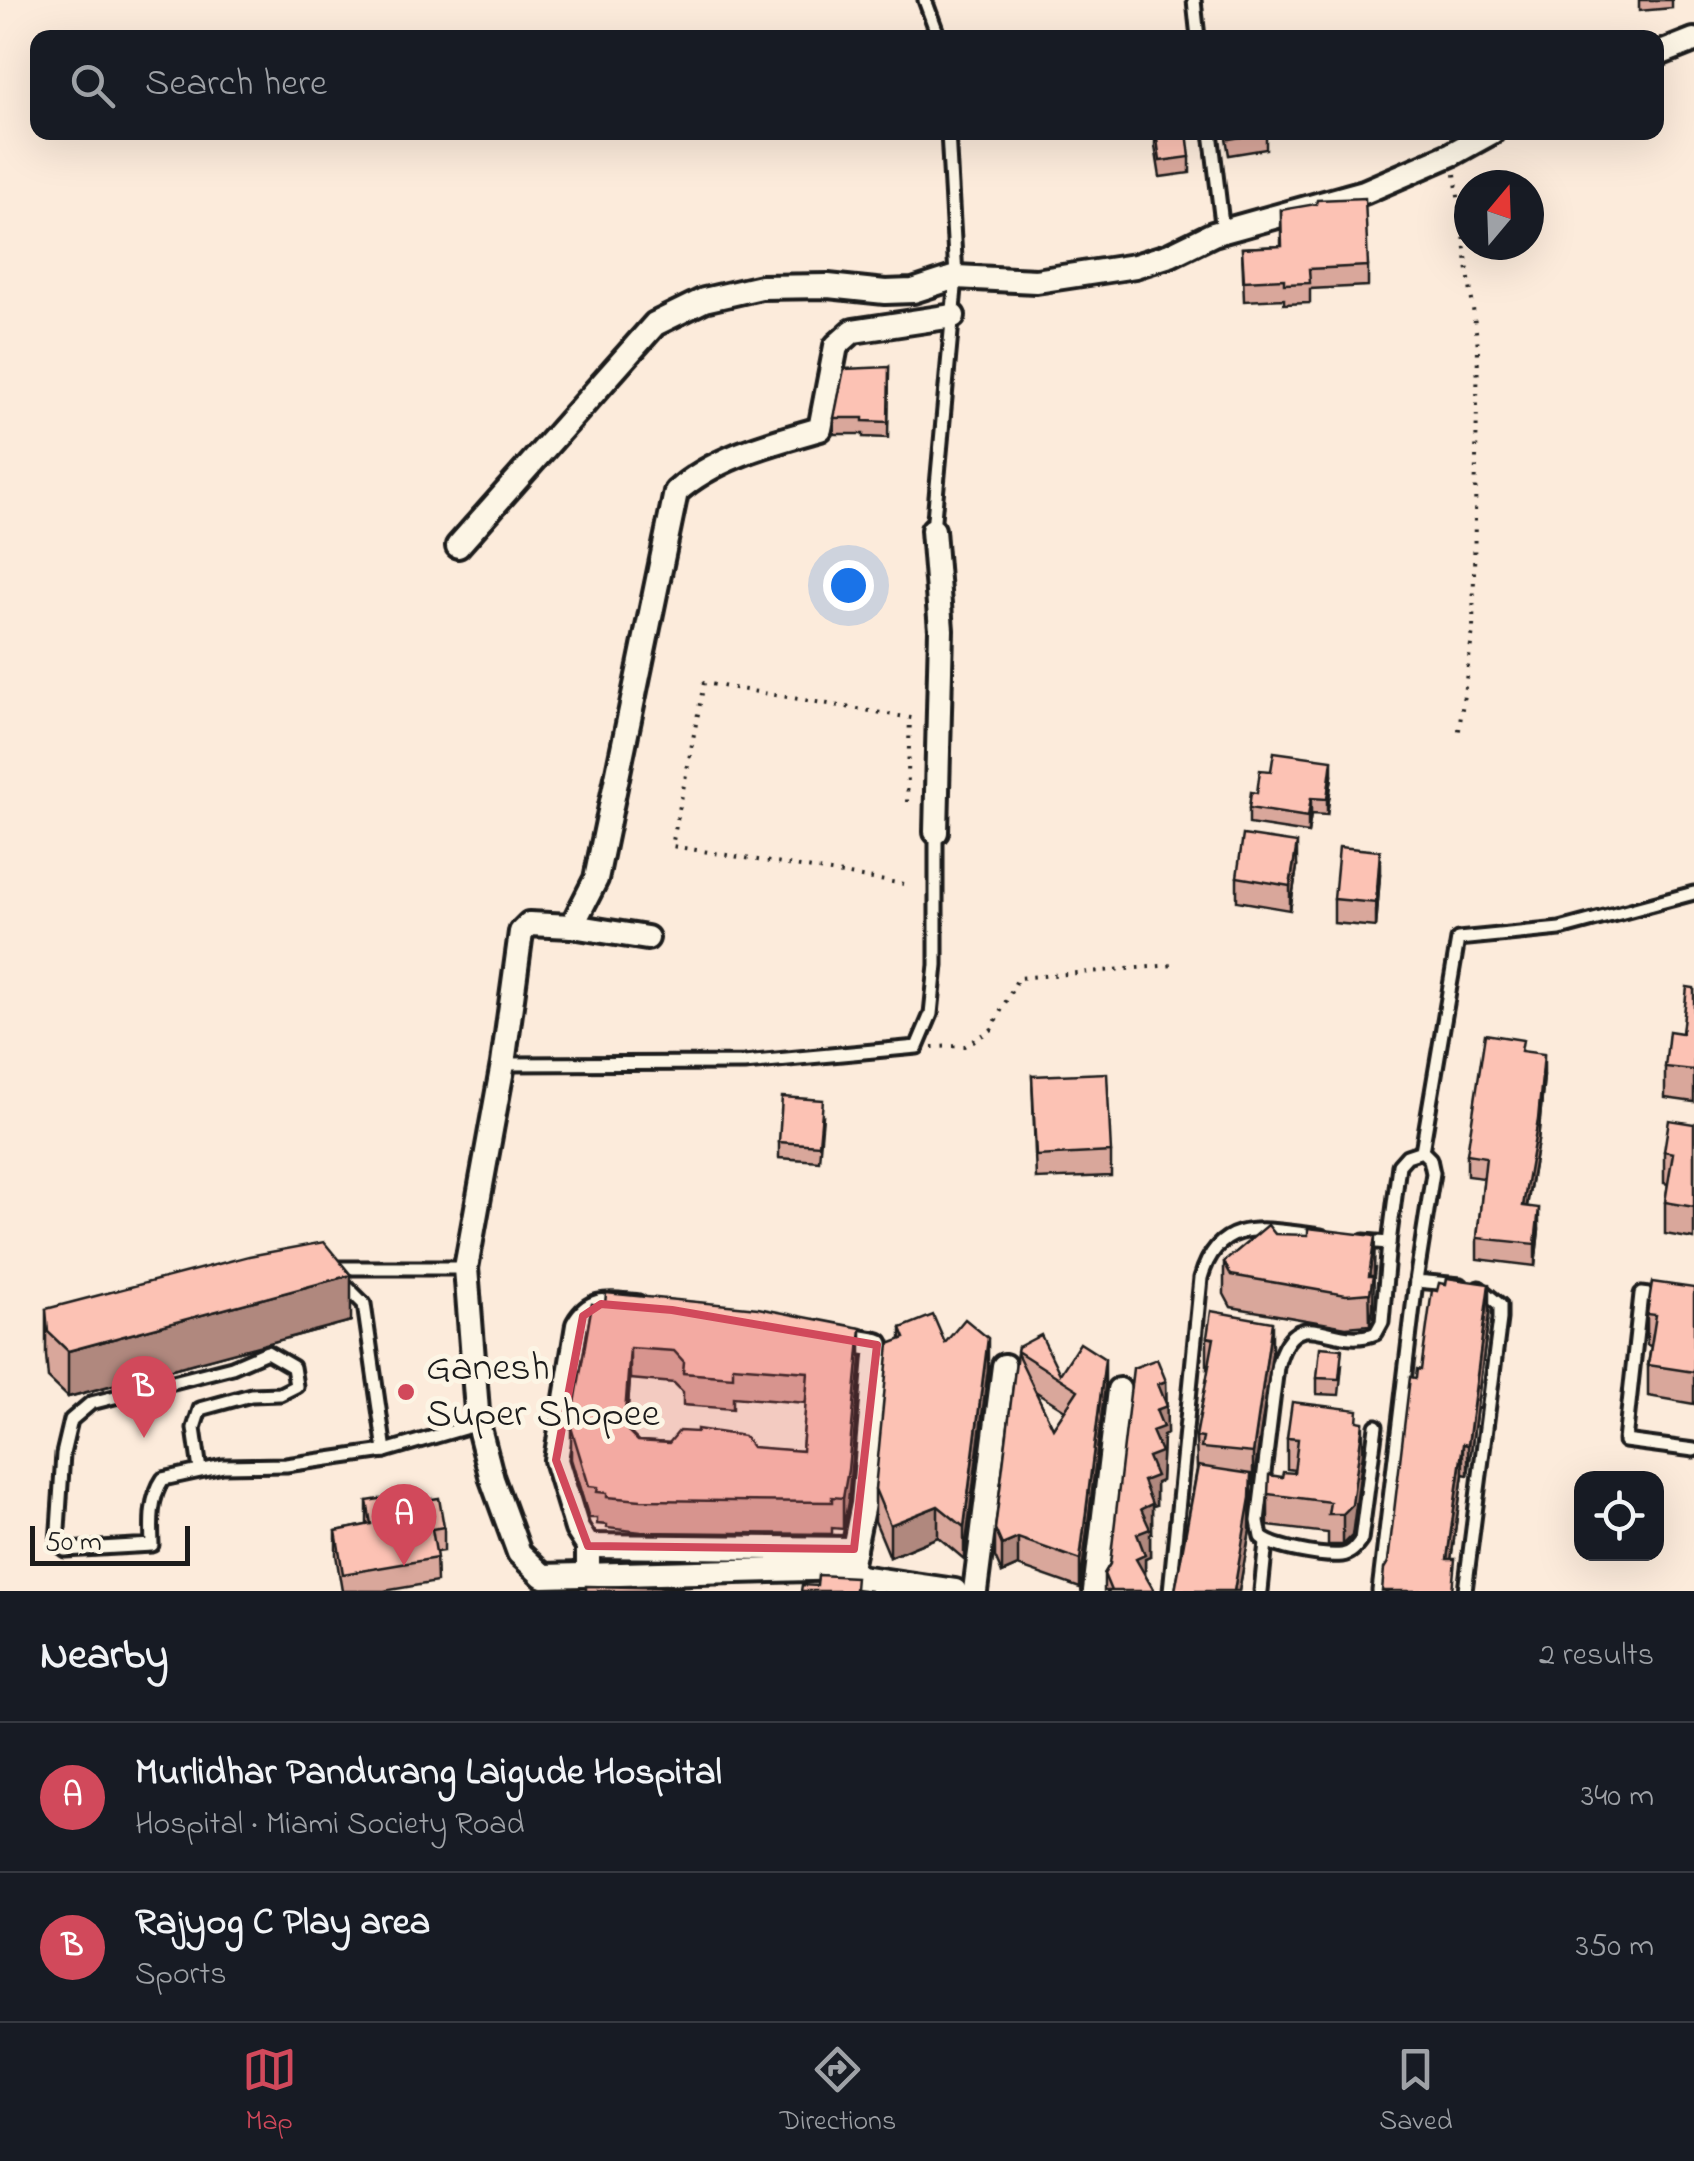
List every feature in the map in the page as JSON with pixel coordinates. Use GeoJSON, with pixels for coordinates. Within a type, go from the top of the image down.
{"type":"FeatureCollection","features":[{"type":"Feature","properties":{"kind":"street"},"geometry":{"type":"LineString","coordinates":[[1664,51],[1694,40]]}},
{"type":"Feature","properties":{"kind":"street"},"geometry":{"type":"LineString","coordinates":[[458,546],[655,324],[704,300],[761,287],[912,291],[956,277],[1036,282],[1083,275],[1152,260],[1224,232],[1364,192],[1477,140]]}},
{"type":"Feature","properties":{"kind":"street"},"geometry":{"type":"LineString","coordinates":[[572,926],[596,879],[676,492],[689,480],[752,448],[820,428],[836,346],[853,331],[953,316]]}},
{"type":"Feature","properties":{"kind":"street"},"geometry":{"type":"LineString","coordinates":[[933,530],[941,630],[936,832]]}},
{"type":"Feature","properties":{"kind":"street"},"geometry":{"type":"LineString","coordinates":[[647,938],[572,926],[530,924],[520,932],[503,1064],[466,1268],[478,1424],[492,1480],[519,1553],[543,1584],[588,1575],[859,1571]]}},
{"type":"Feature","properties":{"kind":"street"},"geometry":{"type":"LineString","coordinates":[[588,1575],[588,1546],[577,1529],[556,1460],[578,1326],[590,1310],[601,1304],[654,1308]]}},
{"type":"Feature","properties":{"kind":"street"},"geometry":{"type":"LineString","coordinates":[[802,1332],[877,1345],[859,1571]]}},
{"type":"Feature","properties":{"kind":"street"},"geometry":{"type":"LineString","coordinates":[[975,1591],[1004,1366]]}},
{"type":"Feature","properties":{"kind":"street"},"geometry":{"type":"LineString","coordinates":[[1095,1591],[1119,1390]]}},
{"type":"Feature","properties":{"kind":"street"},"geometry":{"type":"LineString","coordinates":[[588,1546],[730,1547],[956,1591]]}},
{"type":"Feature","properties":{"kind":"street"},"geometry":{"type":"LineString","coordinates":[[730,1547],[731,1571]]}},
{"type":"Feature","properties":{"kind":"lane"},"geometry":{"type":"LineString","coordinates":[[925,0],[936,30]]}},
{"type":"Feature","properties":{"kind":"lane"},"geometry":{"type":"LineString","coordinates":[[1194,0],[1197,30]]}},
{"type":"Feature","properties":{"kind":"lane"},"geometry":{"type":"LineString","coordinates":[[933,530],[956,277],[948,140]]}},
{"type":"Feature","properties":{"kind":"lane"},"geometry":{"type":"LineString","coordinates":[[1212,140],[1224,232]]}},
{"type":"Feature","properties":{"kind":"lane"},"geometry":{"type":"LineString","coordinates":[[503,1064],[744,1063],[917,1047],[931,1014],[936,965],[936,832]]}},
{"type":"Feature","properties":{"kind":"lane"},"geometry":{"type":"LineString","coordinates":[[1422,1152],[1458,939],[1560,929],[1694,893]]}},
{"type":"Feature","properties":{"kind":"lane"},"geometry":{"type":"LineString","coordinates":[[1376,1426],[1360,1540],[1355,1549],[1342,1555],[1266,1542],[1260,1537],[1258,1521],[1277,1366],[1284,1343],[1294,1332],[1309,1330],[1366,1338],[1376,1334],[1382,1322],[1400,1165],[1407,1156],[1422,1152]]}},
{"type":"Feature","properties":{"kind":"lane"},"geometry":{"type":"LineString","coordinates":[[1379,1591],[1432,1174],[1430,1159],[1422,1152]]}},
{"type":"Feature","properties":{"kind":"lane"},"geometry":{"type":"LineString","coordinates":[[1170,1591],[1206,1259],[1226,1236],[1256,1229],[1332,1237]]}},
{"type":"Feature","properties":{"kind":"lane"},"geometry":{"type":"LineString","coordinates":[[1351,1239],[1389,1244]]}},
{"type":"Feature","properties":{"kind":"lane"},"geometry":{"type":"LineString","coordinates":[[313,1268],[466,1268]]}},
{"type":"Feature","properties":{"kind":"lane"},"geometry":{"type":"LineString","coordinates":[[324,1278],[346,1283],[364,1304],[385,1451]]}},
{"type":"Feature","properties":{"kind":"lane"},"geometry":{"type":"LineString","coordinates":[[1416,1280],[1476,1286],[1500,1305],[1465,1591]]}},
{"type":"Feature","properties":{"kind":"lane"},"geometry":{"type":"LineString","coordinates":[[1694,1301],[1641,1294],[1625,1442],[1694,1450]]}},
{"type":"Feature","properties":{"kind":"lane"},"geometry":{"type":"LineString","coordinates":[[200,1470],[194,1428],[200,1409],[251,1395],[280,1394],[296,1386],[293,1367],[267,1352],[232,1366],[91,1403],[71,1420],[57,1544],[66,1550],[152,1545],[152,1508],[162,1478],[223,1466],[286,1465],[385,1451],[478,1424]]}},
{"type":"Feature","properties":{"kind":"lane"},"geometry":{"type":"LineString","coordinates":[[1180,1486],[1196,1488]]}},
{"type":"Feature","properties":{"kind":"lane"},"geometry":{"type":"LineString","coordinates":[[1245,1495],[1261,1497]]}},
{"type":"Feature","properties":{"kind":"lane"},"geometry":{"type":"LineString","coordinates":[[1261,1591],[1266,1542]]}},
{"type":"Feature","properties":{"kind":"path"},"geometry":{"type":"LineString","coordinates":[[1452,154],[1478,346],[1473,630],[1458,737]]}},
{"type":"Feature","properties":{"kind":"path"},"geometry":{"type":"LineString","coordinates":[[904,884],[672,846],[704,684],[936,722]]}},
{"type":"Feature","properties":{"kind":"path"},"geometry":{"type":"LineString","coordinates":[[906,802],[910,718]]}},
{"type":"Feature","properties":{"kind":"path"},"geometry":{"type":"LineString","coordinates":[[917,1047],[965,1046],[991,1030],[1018,978],[1173,965]]}},
{"type":"Feature","properties":{"kind":"highlighted area"},"geometry":{"type":"Polygon","coordinates":[[[601,1304],[672,1310],[877,1345],[854,1549],[588,1546],[556,1460],[583,1316],[601,1304]]]}},
{"type":"Feature","properties":{"kind":"building"},"geometry":{"type":"Polygon","coordinates":[[[1157,140],[1188,140],[1190,157],[1160,161],[1157,140]]]}},
{"type":"Feature","properties":{"kind":"building"},"geometry":{"type":"Polygon","coordinates":[[[1365,198],[1368,266],[1309,269],[1310,283],[1284,284],[1284,279],[1244,281],[1242,248],[1282,246],[1281,210],[1316,204],[1317,200],[1365,198]]]}},
{"type":"Feature","properties":{"kind":"building"},"geometry":{"type":"Polygon","coordinates":[[[889,367],[888,422],[834,418],[844,369],[889,367]]]}},
{"type":"Feature","properties":{"kind":"building"},"geometry":{"type":"Polygon","coordinates":[[[1274,752],[1332,760],[1327,799],[1311,798],[1308,817],[1249,808],[1251,792],[1257,793],[1260,770],[1271,771],[1274,752]]]}},
{"type":"Feature","properties":{"kind":"building"},"geometry":{"type":"Polygon","coordinates":[[[1243,835],[1297,843],[1290,886],[1237,877],[1243,835]]]}},
{"type":"Feature","properties":{"kind":"building"},"geometry":{"type":"Polygon","coordinates":[[[1339,847],[1380,851],[1376,903],[1334,899],[1339,847]]]}},
{"type":"Feature","properties":{"kind":"building"},"geometry":{"type":"Polygon","coordinates":[[[1687,987],[1694,988],[1694,1070],[1665,1067],[1669,1031],[1682,1033],[1687,987]]]}},
{"type":"Feature","properties":{"kind":"building"},"geometry":{"type":"Polygon","coordinates":[[[1485,1034],[1523,1040],[1521,1051],[1544,1054],[1538,1120],[1523,1206],[1539,1208],[1535,1244],[1477,1238],[1486,1157],[1467,1154],[1485,1034]]]}},
{"type":"Feature","properties":{"kind":"building"},"geometry":{"type":"Polygon","coordinates":[[[1107,1073],[1111,1152],[1036,1156],[1032,1076],[1107,1073]]]}},
{"type":"Feature","properties":{"kind":"building"},"geometry":{"type":"Polygon","coordinates":[[[782,1097],[823,1100],[819,1145],[779,1142],[782,1097]]]}},
{"type":"Feature","properties":{"kind":"building"},"geometry":{"type":"Polygon","coordinates":[[[1669,1120],[1694,1124],[1694,1207],[1665,1202],[1673,1153],[1664,1151],[1669,1120]]]}},
{"type":"Feature","properties":{"kind":"building"},"geometry":{"type":"Polygon","coordinates":[[[1268,1225],[1275,1234],[1308,1235],[1308,1228],[1375,1236],[1370,1293],[1346,1295],[1231,1275],[1224,1262],[1268,1225]]]}},
{"type":"Feature","properties":{"kind":"building"},"geometry":{"type":"Polygon","coordinates":[[[324,1242],[351,1275],[68,1351],[48,1332],[46,1309],[249,1256],[324,1242]]]}},
{"type":"Feature","properties":{"kind":"building"},"geometry":{"type":"Polygon","coordinates":[[[1447,1278],[1489,1284],[1468,1445],[1463,1444],[1447,1559],[1455,1559],[1452,1591],[1382,1591],[1410,1377],[1416,1378],[1417,1369],[1421,1370],[1432,1290],[1437,1291],[1439,1283],[1446,1284],[1447,1278]]]}},
{"type":"Feature","properties":{"kind":"building"},"geometry":{"type":"Polygon","coordinates":[[[1652,1282],[1694,1288],[1694,1372],[1648,1365],[1656,1315],[1647,1314],[1652,1282]]]}},
{"type":"Feature","properties":{"kind":"building"},"geometry":{"type":"Polygon","coordinates":[[[606,1293],[758,1308],[861,1328],[843,1498],[832,1497],[832,1502],[641,1500],[607,1497],[607,1493],[597,1492],[598,1487],[589,1486],[571,1427],[592,1304],[605,1305],[606,1293]],[[630,1348],[624,1427],[638,1441],[669,1443],[679,1431],[697,1429],[744,1436],[752,1447],[802,1451],[808,1372],[733,1366],[733,1377],[683,1373],[684,1362],[674,1351],[630,1348]]]}},
{"type":"Feature","properties":{"kind":"building"},"geometry":{"type":"Polygon","coordinates":[[[1211,1311],[1272,1322],[1253,1453],[1201,1448],[1203,1438],[1196,1437],[1214,1338],[1207,1337],[1211,1311]]]}},
{"type":"Feature","properties":{"kind":"building"},"geometry":{"type":"Polygon","coordinates":[[[933,1315],[945,1343],[965,1319],[988,1338],[964,1527],[938,1506],[890,1525],[875,1489],[889,1344],[905,1338],[901,1328],[933,1315]]]}},
{"type":"Feature","properties":{"kind":"building"},"geometry":{"type":"Polygon","coordinates":[[[1041,1335],[1060,1374],[1080,1343],[1105,1359],[1080,1560],[1018,1538],[1002,1545],[995,1529],[1017,1353],[1053,1428],[1078,1390],[1017,1351],[1041,1335]]]}},
{"type":"Feature","properties":{"kind":"building"},"geometry":{"type":"Polygon","coordinates":[[[1320,1347],[1342,1349],[1339,1379],[1317,1378],[1320,1347]]]}},
{"type":"Feature","properties":{"kind":"building"},"geometry":{"type":"Polygon","coordinates":[[[1157,1359],[1166,1381],[1158,1384],[1167,1406],[1156,1410],[1163,1427],[1152,1431],[1161,1452],[1148,1457],[1156,1476],[1143,1481],[1152,1504],[1141,1509],[1150,1529],[1137,1534],[1145,1555],[1136,1559],[1154,1591],[1111,1591],[1104,1574],[1110,1564],[1133,1368],[1157,1359]]]}},
{"type":"Feature","properties":{"kind":"building"},"geometry":{"type":"Polygon","coordinates":[[[1292,1402],[1358,1410],[1357,1421],[1363,1422],[1352,1505],[1343,1514],[1328,1514],[1330,1502],[1268,1494],[1269,1475],[1282,1477],[1283,1472],[1294,1473],[1298,1439],[1287,1438],[1292,1402]]]}},
{"type":"Feature","properties":{"kind":"building"},"geometry":{"type":"Polygon","coordinates":[[[1198,1466],[1251,1474],[1234,1591],[1175,1591],[1198,1466]]]}},
{"type":"Feature","properties":{"kind":"building"},"geometry":{"type":"Polygon","coordinates":[[[398,1496],[399,1504],[439,1498],[444,1527],[432,1529],[437,1558],[343,1574],[336,1531],[371,1524],[367,1501],[398,1496]]]}},
{"type":"Feature","properties":{"kind":"building"},"geometry":{"type":"Polygon","coordinates":[[[818,1575],[856,1577],[855,1589],[871,1591],[801,1591],[802,1585],[817,1586],[818,1575]]]}},
{"type":"Feature","properties":{"kind":"building"},"geometry":{"type":"Polygon","coordinates":[[[586,1586],[682,1588],[682,1591],[586,1591],[586,1586]]]}},
{"type":"Feature","properties":{"kind":"place","name":"Ganesh Super Shopee"},"geometry":{"type":"Point","coordinates":[406,1392]}},
{"type":"Feature","properties":{"kind":"place","name":"Rajyog C Play area"},"geometry":{"type":"Point","coordinates":[144,1438]}},
{"type":"Feature","properties":{"kind":"place","name":"Murlidhar Pandurang Laigude Hospital"},"geometry":{"type":"Point","coordinates":[404,1566]}}]}
